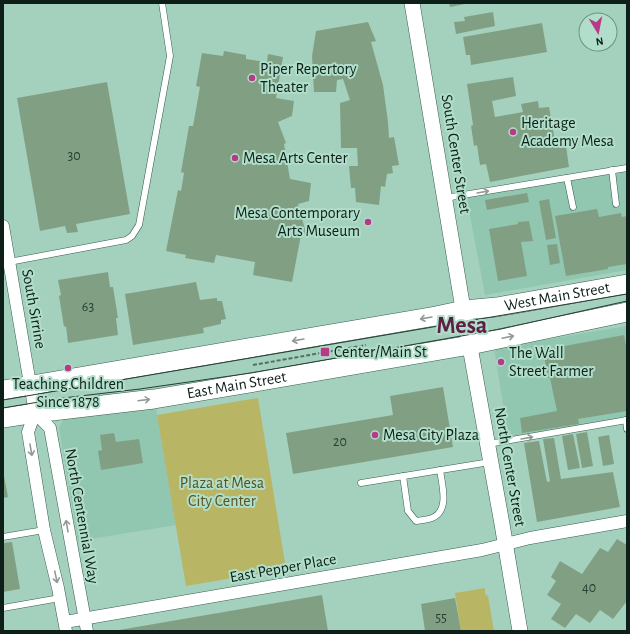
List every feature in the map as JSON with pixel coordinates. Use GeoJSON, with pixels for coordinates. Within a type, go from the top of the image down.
{"type":"FeatureCollection","features":[{"type":"Feature","properties":{"kind":"main road","name":"West Main Street"},"geometry":{"type":"LineString","coordinates":[[464,310],[497,307],[627,284]]}},
{"type":"Feature","properties":{"kind":"main road","name":"East Main Street"},"geometry":{"type":"LineString","coordinates":[[3,418],[33,399],[464,310]]}},
{"type":"Feature","properties":{"kind":"main road","name":"West Main Street"},"geometry":{"type":"LineString","coordinates":[[470,345],[627,312]]}},
{"type":"Feature","properties":{"kind":"main road","name":"East Main Street"},"geometry":{"type":"LineString","coordinates":[[3,390],[33,399],[154,399],[470,345]]}},
{"type":"Feature","properties":{"kind":"street","name":"South Center Street"},"geometry":{"type":"LineString","coordinates":[[412,3],[464,310]]}},
{"type":"Feature","properties":{"kind":"street","name":"South Sirrine"},"geometry":{"type":"LineString","coordinates":[[3,226],[33,399]]}},
{"type":"Feature","properties":{"kind":"street","name":"North Center Street"},"geometry":{"type":"LineString","coordinates":[[464,310],[520,631]]}},
{"type":"Feature","properties":{"kind":"street"},"geometry":{"type":"LineString","coordinates":[[33,399],[28,432],[44,530],[60,598],[65,627]]}},
{"type":"Feature","properties":{"kind":"street","name":"North Centennial Way"},"geometry":{"type":"LineString","coordinates":[[33,399],[50,428],[86,625]]}},
{"type":"Feature","properties":{"kind":"street","name":"East Pepper Place"},"geometry":{"type":"LineString","coordinates":[[65,627],[86,625],[482,550],[530,538],[627,521]]}},
{"type":"Feature","properties":{"kind":"lane"},"geometry":{"type":"LineString","coordinates":[[9,262],[126,240],[136,231],[140,218],[170,56],[162,3]]}},
{"type":"Feature","properties":{"kind":"lane"},"geometry":{"type":"LineString","coordinates":[[445,198],[627,168]]}},
{"type":"Feature","properties":{"kind":"lane"},"geometry":{"type":"LineString","coordinates":[[612,170],[616,204]]}},
{"type":"Feature","properties":{"kind":"lane"},"geometry":{"type":"LineString","coordinates":[[567,178],[573,207]]}},
{"type":"Feature","properties":{"kind":"lane"},"geometry":{"type":"LineString","coordinates":[[488,444],[626,420],[627,429]]}},
{"type":"Feature","properties":{"kind":"lane"},"geometry":{"type":"LineString","coordinates":[[361,483],[491,462]]}},
{"type":"Feature","properties":{"kind":"lane"},"geometry":{"type":"LineString","coordinates":[[403,476],[408,511],[416,521],[431,518],[439,514],[443,509],[444,500],[440,470]]}},
{"type":"Feature","properties":{"kind":"lane"},"geometry":{"type":"LineString","coordinates":[[3,537],[44,530]]}},
{"type":"Feature","properties":{"kind":"lane"},"geometry":{"type":"LineString","coordinates":[[3,608],[60,598]]}},
{"type":"Feature","properties":{"kind":"path"},"geometry":{"type":"LineString","coordinates":[[253,365],[369,344]]}},
{"type":"Feature","properties":{"kind":"shaded area"},"geometry":{"type":"Polygon","coordinates":[[[627,166],[627,270],[485,295],[466,194],[627,166]]]}},
{"type":"Feature","properties":{"kind":"shaded area"},"geometry":{"type":"Polygon","coordinates":[[[627,326],[627,421],[509,442],[494,348],[627,326]]]}},
{"type":"Feature","properties":{"kind":"shaded area"},"geometry":{"type":"Polygon","coordinates":[[[155,403],[176,525],[78,541],[59,428],[64,418],[155,403]]]}},
{"type":"Feature","properties":{"kind":"green space","name":"Plaza at Mesa City Center"},"geometry":{"type":"Polygon","coordinates":[[[258,398],[286,569],[186,586],[157,415],[258,398]]]}},
{"type":"Feature","properties":{"kind":"green space"},"geometry":{"type":"Polygon","coordinates":[[[485,588],[485,594],[488,596],[494,631],[461,631],[455,593],[485,588]]]}},
{"type":"Feature","properties":{"kind":"building"},"geometry":{"type":"Polygon","coordinates":[[[449,3],[465,3],[465,4],[450,7],[449,3]]]}},
{"type":"Feature","properties":{"kind":"building"},"geometry":{"type":"Polygon","coordinates":[[[493,12],[495,26],[456,34],[454,22],[465,21],[464,17],[493,12]]]}},
{"type":"Feature","properties":{"kind":"building"},"geometry":{"type":"Polygon","coordinates":[[[368,22],[376,41],[371,42],[383,85],[389,138],[394,137],[399,165],[392,166],[393,173],[387,174],[385,187],[381,186],[379,205],[356,202],[355,188],[351,188],[349,166],[358,166],[357,148],[341,148],[340,103],[350,100],[343,79],[337,80],[336,92],[314,92],[312,56],[316,31],[368,22]]]}},
{"type":"Feature","properties":{"kind":"building"},"geometry":{"type":"Polygon","coordinates":[[[542,23],[547,52],[471,65],[470,55],[466,55],[463,37],[542,23]]]}},
{"type":"Feature","properties":{"kind":"building","name":"Mesa Arts Center"},"geometry":{"type":"Polygon","coordinates":[[[224,51],[246,55],[246,59],[267,62],[268,54],[283,57],[276,98],[294,101],[292,116],[278,122],[286,143],[284,144],[290,179],[311,183],[309,201],[298,204],[306,233],[301,235],[292,282],[253,275],[255,262],[216,255],[214,263],[185,258],[186,255],[166,251],[178,190],[181,191],[184,173],[181,172],[189,126],[193,126],[200,87],[196,86],[202,53],[223,56],[224,51]]]}},
{"type":"Feature","properties":{"kind":"building","name":"Heritage Academy Mesa"},"geometry":{"type":"Polygon","coordinates":[[[513,77],[516,96],[492,101],[495,117],[523,112],[521,104],[538,101],[539,108],[549,107],[555,141],[565,139],[569,167],[490,182],[486,164],[480,165],[477,145],[474,146],[471,126],[473,125],[467,84],[513,77]]]}},
{"type":"Feature","properties":{"kind":"building"},"geometry":{"type":"Polygon","coordinates":[[[107,82],[130,214],[76,224],[78,232],[67,233],[65,226],[40,231],[17,98],[107,82]]]}},
{"type":"Feature","properties":{"kind":"building"},"geometry":{"type":"Polygon","coordinates":[[[527,193],[529,202],[487,210],[485,200],[527,193]]]}},
{"type":"Feature","properties":{"kind":"building"},"geometry":{"type":"Polygon","coordinates":[[[549,199],[556,238],[546,240],[539,201],[549,199]]]}},
{"type":"Feature","properties":{"kind":"building"},"geometry":{"type":"Polygon","coordinates":[[[597,209],[599,217],[621,213],[622,217],[627,216],[627,264],[608,267],[608,269],[566,276],[555,216],[597,209]]]}},
{"type":"Feature","properties":{"kind":"building"},"geometry":{"type":"Polygon","coordinates":[[[529,221],[533,241],[521,242],[527,276],[498,281],[489,229],[529,221]]]}},
{"type":"Feature","properties":{"kind":"building"},"geometry":{"type":"Polygon","coordinates":[[[557,244],[560,263],[550,265],[547,245],[557,244]]]}},
{"type":"Feature","properties":{"kind":"building"},"geometry":{"type":"Polygon","coordinates":[[[108,272],[110,287],[113,287],[118,318],[116,318],[118,335],[68,343],[66,326],[64,327],[59,296],[61,295],[58,280],[108,272]]]}},
{"type":"Feature","properties":{"kind":"building"},"geometry":{"type":"Polygon","coordinates":[[[196,282],[200,300],[217,298],[217,301],[222,301],[226,319],[221,320],[221,324],[203,328],[204,333],[133,345],[125,294],[196,282]]]}},
{"type":"Feature","properties":{"kind":"building"},"geometry":{"type":"Polygon","coordinates":[[[624,335],[627,351],[627,411],[578,419],[579,424],[522,433],[520,418],[557,411],[550,378],[548,378],[543,350],[624,335]]]}},
{"type":"Feature","properties":{"kind":"building"},"geometry":{"type":"Polygon","coordinates":[[[443,387],[453,447],[293,474],[286,433],[393,415],[390,396],[443,387]]]}},
{"type":"Feature","properties":{"kind":"building"},"geometry":{"type":"Polygon","coordinates":[[[587,432],[593,466],[582,468],[576,434],[587,432]]]}},
{"type":"Feature","properties":{"kind":"building"},"geometry":{"type":"Polygon","coordinates":[[[114,433],[116,442],[139,439],[143,463],[101,470],[98,451],[102,450],[100,435],[114,433]]]}},
{"type":"Feature","properties":{"kind":"building"},"geometry":{"type":"Polygon","coordinates":[[[573,434],[580,468],[568,470],[562,436],[573,434]]]}},
{"type":"Feature","properties":{"kind":"building"},"geometry":{"type":"Polygon","coordinates":[[[609,435],[614,464],[603,466],[598,437],[609,435]]]}},
{"type":"Feature","properties":{"kind":"building"},"geometry":{"type":"Polygon","coordinates":[[[554,438],[561,479],[613,472],[620,507],[537,522],[524,443],[539,441],[547,482],[550,481],[543,439],[554,438]]]}},
{"type":"Feature","properties":{"kind":"building"},"geometry":{"type":"Polygon","coordinates":[[[3,471],[8,497],[3,498],[3,471]]]}},
{"type":"Feature","properties":{"kind":"building"},"geometry":{"type":"Polygon","coordinates":[[[617,539],[627,545],[627,601],[613,619],[600,610],[590,623],[576,614],[565,628],[551,619],[561,604],[547,595],[556,581],[551,577],[560,561],[582,574],[600,548],[608,552],[617,539]]]}},
{"type":"Feature","properties":{"kind":"building"},"geometry":{"type":"Polygon","coordinates":[[[12,542],[20,589],[3,592],[3,543],[12,542]]]}},
{"type":"Feature","properties":{"kind":"building"},"geometry":{"type":"Polygon","coordinates":[[[322,595],[328,631],[119,631],[119,630],[322,595]]]}},
{"type":"Feature","properties":{"kind":"building"},"geometry":{"type":"Polygon","coordinates":[[[455,598],[461,631],[425,631],[421,604],[455,598]]]}},
{"type":"Feature","properties":{"kind":"tram line"},"geometry":{"type":"LineString","coordinates":[[3,400],[627,294]]}},
{"type":"Feature","properties":{"kind":"tram line"},"geometry":{"type":"LineString","coordinates":[[3,408],[63,398],[140,389],[251,373],[501,329],[627,301]]}},
{"type":"Feature","properties":{"kind":"place","name":"Piper Repertory Theater"},"geometry":{"type":"Point","coordinates":[252,78]}},
{"type":"Feature","properties":{"kind":"place","name":"Heritage Academy Mesa"},"geometry":{"type":"Point","coordinates":[513,132]}},
{"type":"Feature","properties":{"kind":"place","name":"Mesa Arts Center"},"geometry":{"type":"Point","coordinates":[235,158]}},
{"type":"Feature","properties":{"kind":"place","name":"Mesa Contemporary Arts Museum"},"geometry":{"type":"Point","coordinates":[368,222]}},
{"type":"Feature","properties":{"kind":"place","name":"Center/Main St"},"geometry":{"type":"Point","coordinates":[325,352]}},
{"type":"Feature","properties":{"kind":"place","name":"The Wall Street Farmer"},"geometry":{"type":"Point","coordinates":[501,362]}},
{"type":"Feature","properties":{"kind":"place","name":"Teaching Children Since 1878"},"geometry":{"type":"Point","coordinates":[68,368]}},
{"type":"Feature","properties":{"kind":"place","name":"Mesa City Plaza"},"geometry":{"type":"Point","coordinates":[375,435]}},
{"type":"Feature","properties":{"kind":"district","name":"Mesa"},"geometry":{"type":"Point","coordinates":[462,326]}}]}
